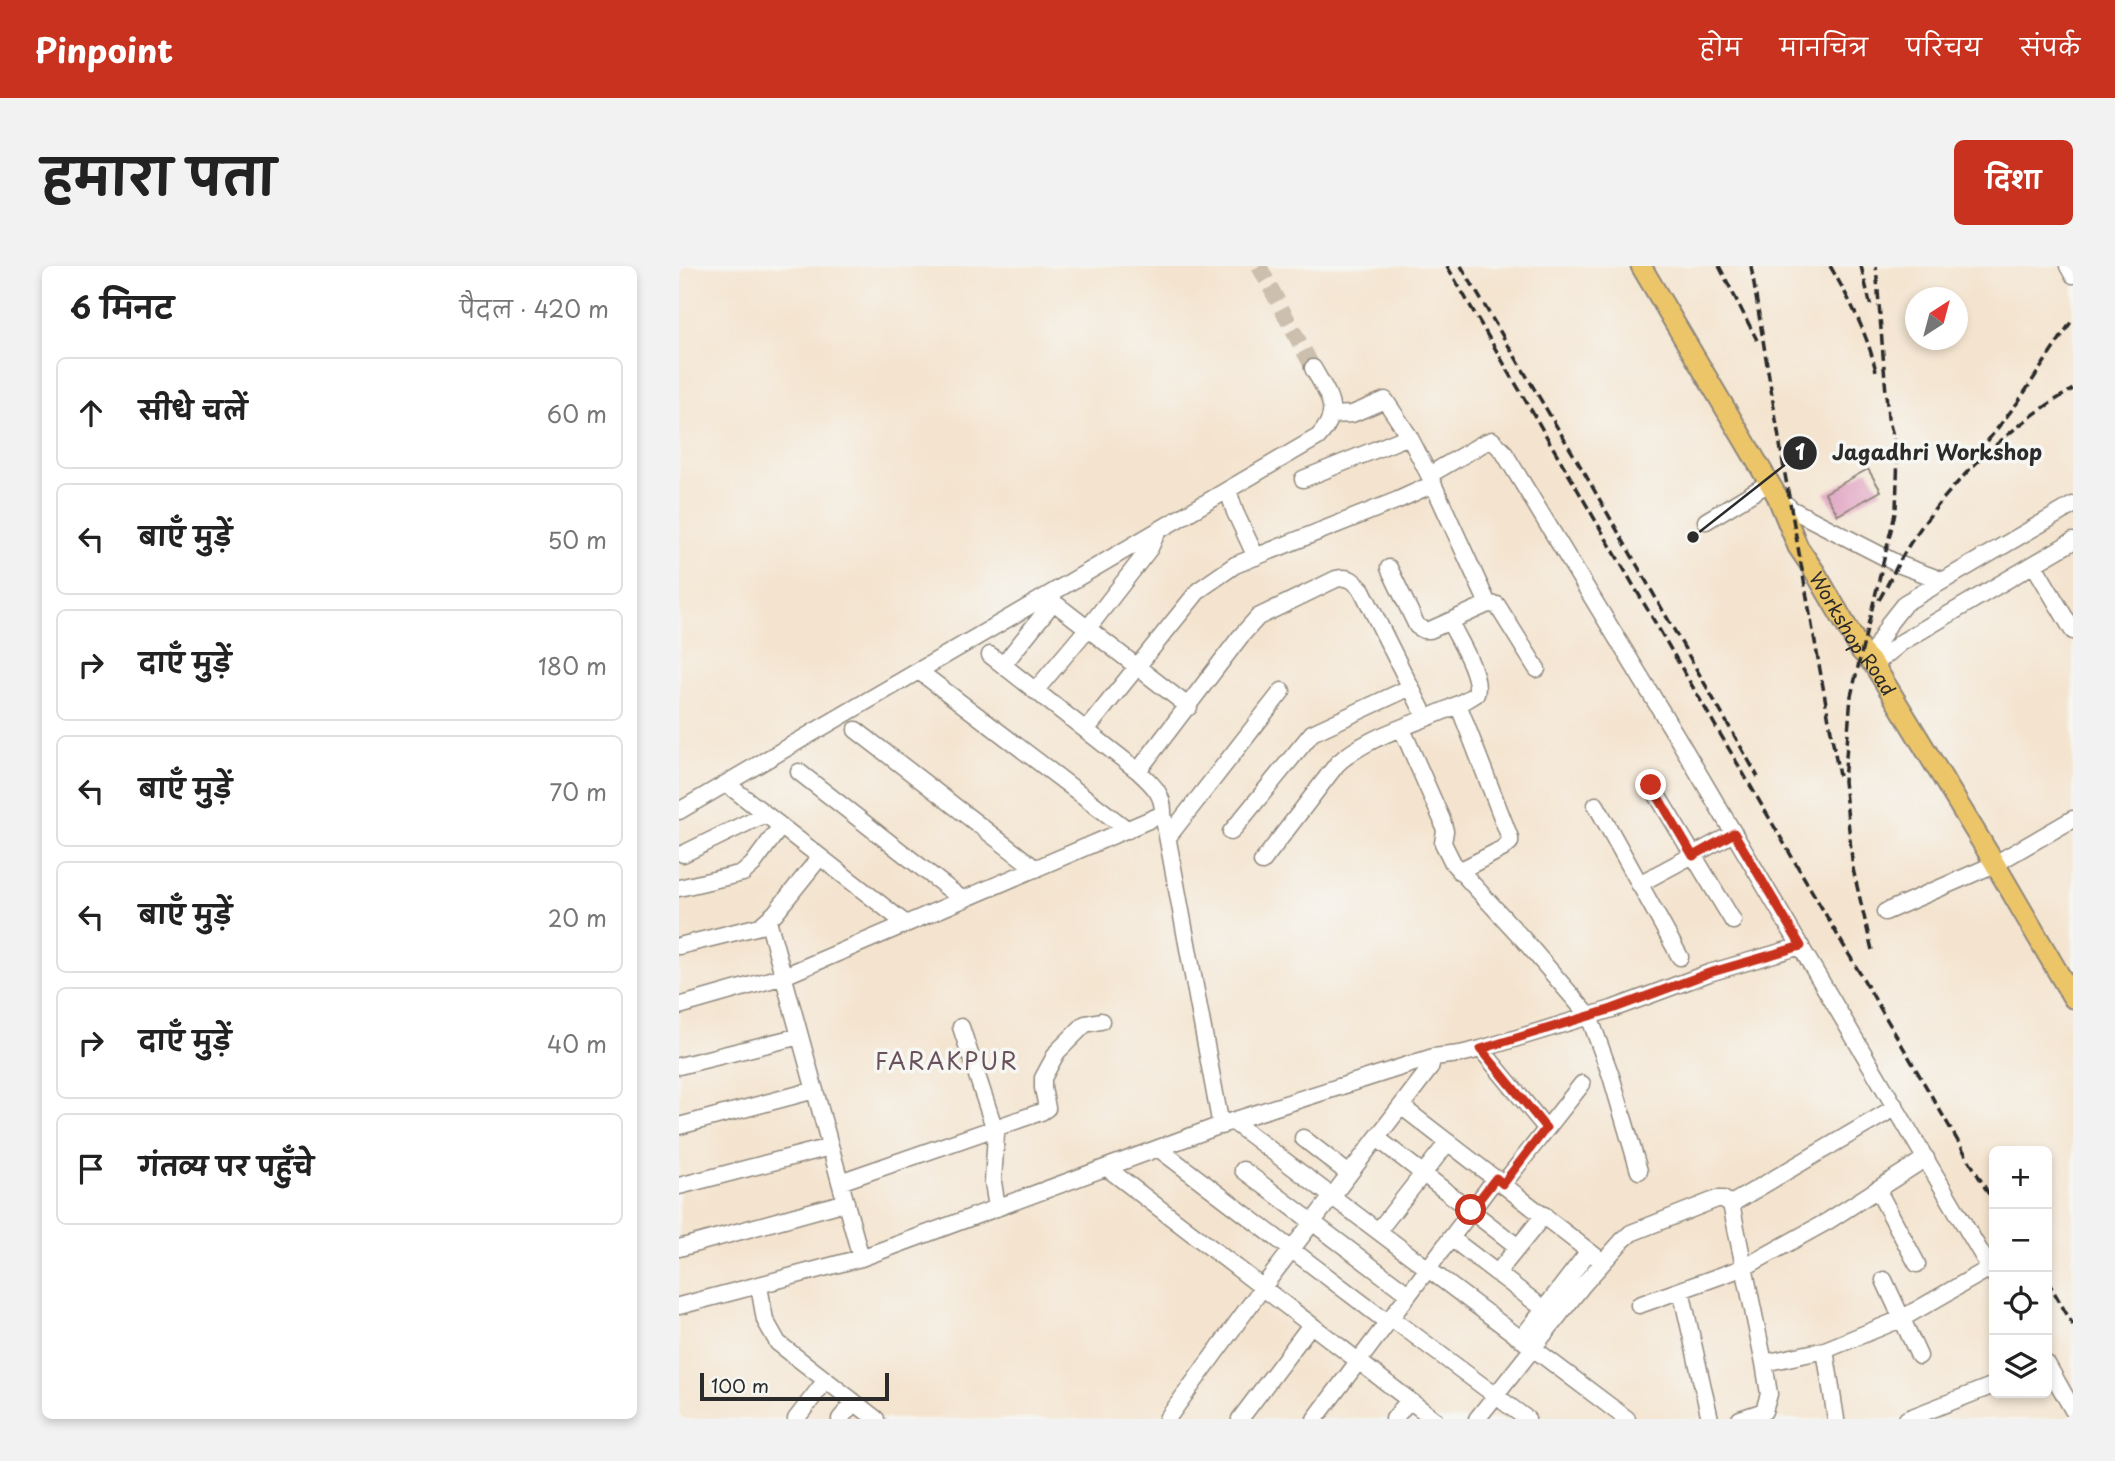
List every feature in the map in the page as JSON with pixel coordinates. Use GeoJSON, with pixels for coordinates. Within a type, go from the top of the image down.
{"type":"FeatureCollection","features":[{"type":"Feature","properties":{"kind":"main road","name":"Workshop Road"},"geometry":{"type":"LineString","coordinates":[[1641,266],[1773,490],[1798,547],[1995,864],[2073,998]]}},
{"type":"Feature","properties":{"kind":"street"},"geometry":{"type":"LineString","coordinates":[[2068,266],[2073,275]]}},
{"type":"Feature","properties":{"kind":"street"},"geometry":{"type":"LineString","coordinates":[[679,811],[1051,599],[1318,437],[1325,430],[1333,408],[1313,368]]}},
{"type":"Feature","properties":{"kind":"street"},"geometry":{"type":"LineString","coordinates":[[1332,415],[1352,414],[1385,400],[1409,436],[1431,479],[1488,604]]}},
{"type":"Feature","properties":{"kind":"street"},"geometry":{"type":"LineString","coordinates":[[1303,480],[1409,436]]}},
{"type":"Feature","properties":{"kind":"street"},"geometry":{"type":"LineString","coordinates":[[1086,730],[1199,590],[1235,565],[1398,500],[1492,440],[1497,443],[1521,480],[1734,833],[1989,1267]]}},
{"type":"Feature","properties":{"kind":"street"},"geometry":{"type":"LineString","coordinates":[[1228,490],[1235,512],[1257,557]]}},
{"type":"Feature","properties":{"kind":"street"},"geometry":{"type":"LineString","coordinates":[[1706,521],[1773,490],[1791,509],[1898,564],[1941,580]]}},
{"type":"Feature","properties":{"kind":"street"},"geometry":{"type":"LineString","coordinates":[[1871,663],[1890,622],[1905,603],[2073,505]]}},
{"type":"Feature","properties":{"kind":"street"},"geometry":{"type":"LineString","coordinates":[[1035,691],[1150,548],[1157,533]]}},
{"type":"Feature","properties":{"kind":"street"},"geometry":{"type":"LineString","coordinates":[[1871,663],[2073,541]]}},
{"type":"Feature","properties":{"kind":"street"},"geometry":{"type":"LineString","coordinates":[[2034,565],[2073,631]]}},
{"type":"Feature","properties":{"kind":"street"},"geometry":{"type":"LineString","coordinates":[[1389,568],[1417,626],[1430,630],[1488,604],[1497,605],[1537,670]]}},
{"type":"Feature","properties":{"kind":"street"},"geometry":{"type":"LineString","coordinates":[[1138,771],[1258,617],[1345,577],[1353,579],[1362,590],[1426,718]]}},
{"type":"Feature","properties":{"kind":"street"},"geometry":{"type":"LineString","coordinates":[[1051,599],[1189,707]]}},
{"type":"Feature","properties":{"kind":"street"},"geometry":{"type":"LineString","coordinates":[[1003,665],[1051,599]]}},
{"type":"Feature","properties":{"kind":"street"},"geometry":{"type":"LineString","coordinates":[[1262,862],[1349,753],[1476,694],[1479,686],[1450,622]]}},
{"type":"Feature","properties":{"kind":"street"},"geometry":{"type":"LineString","coordinates":[[990,655],[1138,771],[1162,797],[1163,814],[1227,1123],[1332,1196],[1627,1419]]}},
{"type":"Feature","properties":{"kind":"street"},"geometry":{"type":"LineString","coordinates":[[920,672],[1128,830]]}},
{"type":"Feature","properties":{"kind":"street"},"geometry":{"type":"LineString","coordinates":[[1231,832],[1312,733],[1411,687]]}},
{"type":"Feature","properties":{"kind":"street"},"geometry":{"type":"LineString","coordinates":[[1168,837],[1282,691]]}},
{"type":"Feature","properties":{"kind":"street"},"geometry":{"type":"LineString","coordinates":[[1458,704],[1510,838],[1508,846],[1459,871]]}},
{"type":"Feature","properties":{"kind":"street"},"geometry":{"type":"LineString","coordinates":[[1402,729],[1442,820],[1445,851],[1459,871],[1523,939],[1588,1016],[1611,1076],[1639,1171]]}},
{"type":"Feature","properties":{"kind":"street"},"geometry":{"type":"LineString","coordinates":[[856,730],[1036,869]]}},
{"type":"Feature","properties":{"kind":"street"},"geometry":{"type":"LineString","coordinates":[[799,772],[963,900]]}},
{"type":"Feature","properties":{"kind":"street"},"geometry":{"type":"LineString","coordinates":[[727,784],[906,924]]}},
{"type":"Feature","properties":{"kind":"street"},"geometry":{"type":"LineString","coordinates":[[1651,785],[1733,922]]}},
{"type":"Feature","properties":{"kind":"street"},"geometry":{"type":"LineString","coordinates":[[1596,804],[1680,957]]}},
{"type":"Feature","properties":{"kind":"street"},"geometry":{"type":"LineString","coordinates":[[683,854],[765,814]]}},
{"type":"Feature","properties":{"kind":"street"},"geometry":{"type":"LineString","coordinates":[[679,1006],[784,976],[1163,814]]}},
{"type":"Feature","properties":{"kind":"street"},"geometry":{"type":"LineString","coordinates":[[1885,912],[1995,864],[2073,819]]}},
{"type":"Feature","properties":{"kind":"street"},"geometry":{"type":"LineString","coordinates":[[679,888],[743,873],[781,827]]}},
{"type":"Feature","properties":{"kind":"street"},"geometry":{"type":"LineString","coordinates":[[1639,884],[1734,833]]}},
{"type":"Feature","properties":{"kind":"street"},"geometry":{"type":"LineString","coordinates":[[679,946],[760,926],[820,857]]}},
{"type":"Feature","properties":{"kind":"street"},"geometry":{"type":"LineString","coordinates":[[768,920],[861,1258]]}},
{"type":"Feature","properties":{"kind":"street"},"geometry":{"type":"LineString","coordinates":[[679,1306],[861,1258],[1227,1123],[1433,1057],[1481,1049],[1588,1016],[1709,973],[1801,946]]}},
{"type":"Feature","properties":{"kind":"street"},"geometry":{"type":"LineString","coordinates":[[840,1182],[1041,1112],[1047,1108],[1042,1088],[1043,1077],[1056,1052],[1085,1024],[1101,1021]]}},
{"type":"Feature","properties":{"kind":"street"},"geometry":{"type":"LineString","coordinates":[[961,1027],[996,1133],[993,1182],[997,1208]]}},
{"type":"Feature","properties":{"kind":"street"},"geometry":{"type":"LineString","coordinates":[[679,1066],[800,1035]]}},
{"type":"Feature","properties":{"kind":"street"},"geometry":{"type":"LineString","coordinates":[[1481,1049],[1546,1128]]}},
{"type":"Feature","properties":{"kind":"street"},"geometry":{"type":"LineString","coordinates":[[1167,1419],[1263,1287],[1430,1068],[1433,1057]]}},
{"type":"Feature","properties":{"kind":"street"},"geometry":{"type":"LineString","coordinates":[[1315,1419],[1471,1210],[1582,1084]]}},
{"type":"Feature","properties":{"kind":"street"},"geometry":{"type":"LineString","coordinates":[[679,1126],[815,1090]]}},
{"type":"Feature","properties":{"kind":"street"},"geometry":{"type":"LineString","coordinates":[[1401,1106],[1603,1262]]}},
{"type":"Feature","properties":{"kind":"street"},"geometry":{"type":"LineString","coordinates":[[1731,1205],[1896,1107]]}},
{"type":"Feature","properties":{"kind":"street"},"geometry":{"type":"LineString","coordinates":[[1303,1138],[1349,1174]]}},
{"type":"Feature","properties":{"kind":"street"},"geometry":{"type":"LineString","coordinates":[[1377,1138],[1518,1247]]}},
{"type":"Feature","properties":{"kind":"street"},"geometry":{"type":"LineString","coordinates":[[1378,1231],[1448,1142]]}},
{"type":"Feature","properties":{"kind":"street"},"geometry":{"type":"LineString","coordinates":[[679,1186],[831,1147]]}},
{"type":"Feature","properties":{"kind":"street"},"geometry":{"type":"LineString","coordinates":[[1159,1149],[1291,1250],[1527,1419]]}},
{"type":"Feature","properties":{"kind":"street"},"geometry":{"type":"LineString","coordinates":[[1639,1305],[1745,1267],[1828,1221],[1926,1158]]}},
{"type":"Feature","properties":{"kind":"street"},"geometry":{"type":"LineString","coordinates":[[1107,1168],[1434,1419]]}},
{"type":"Feature","properties":{"kind":"street"},"geometry":{"type":"LineString","coordinates":[[1243,1170],[1408,1294]]}},
{"type":"Feature","properties":{"kind":"street"},"geometry":{"type":"LineString","coordinates":[[1877,1189],[1917,1264]]}},
{"type":"Feature","properties":{"kind":"street"},"geometry":{"type":"LineString","coordinates":[[1527,1343],[1631,1233],[1723,1199],[1731,1205],[1769,1394],[1764,1411],[1740,1419]]}},
{"type":"Feature","properties":{"kind":"street"},"geometry":{"type":"LineString","coordinates":[[679,1248],[846,1202]]}},
{"type":"Feature","properties":{"kind":"street"},"geometry":{"type":"LineString","coordinates":[[1497,1273],[1544,1216]]}},
{"type":"Feature","properties":{"kind":"street"},"geometry":{"type":"LineString","coordinates":[[1451,1238],[1544,1309]]}},
{"type":"Feature","properties":{"kind":"street"},"geometry":{"type":"LineString","coordinates":[[1477,1419],[1496,1395],[1544,1309],[1589,1251]]}},
{"type":"Feature","properties":{"kind":"street"},"geometry":{"type":"LineString","coordinates":[[1764,1363],[1825,1350],[1901,1320],[1989,1274]]}},
{"type":"Feature","properties":{"kind":"street"},"geometry":{"type":"LineString","coordinates":[[1884,1280],[1919,1356]]}},
{"type":"Feature","properties":{"kind":"street"},"geometry":{"type":"LineString","coordinates":[[759,1286],[765,1320],[778,1343],[876,1419]]}},
{"type":"Feature","properties":{"kind":"street"},"geometry":{"type":"LineString","coordinates":[[1681,1290],[1710,1419]]}},
{"type":"Feature","properties":{"kind":"street"},"geometry":{"type":"LineString","coordinates":[[1240,1419],[1310,1326]]}},
{"type":"Feature","properties":{"kind":"street"},"geometry":{"type":"LineString","coordinates":[[1825,1350],[1836,1419]]}},
{"type":"Feature","properties":{"kind":"street"},"geometry":{"type":"LineString","coordinates":[[2052,1373],[2073,1410]]}},
{"type":"Feature","properties":{"kind":"street"},"geometry":{"type":"LineString","coordinates":[[796,1419],[826,1380]]}},
{"type":"Feature","properties":{"kind":"street"},"geometry":{"type":"LineString","coordinates":[[1908,1419],[1989,1387]]}},
{"type":"Feature","properties":{"kind":"street"},"geometry":{"type":"LineString","coordinates":[[1394,1419],[1409,1400]]}},
{"type":"Feature","properties":{"kind":"street"},"geometry":{"type":"LineString","coordinates":[[840,1419],[854,1402]]}},
{"type":"Feature","properties":{"kind":"building"},"geometry":{"type":"Polygon","coordinates":[[[1868,469],[1881,491],[1838,515],[1825,493],[1868,469]]]}},
{"type":"Feature","properties":{"kind":"tunnel"},"geometry":{"type":"LineString","coordinates":[[1259,266],[1313,368]]}},
{"type":"Feature","properties":{"kind":"railway"},"geometry":{"type":"LineString","coordinates":[[1447,266],[1989,1194]]}},
{"type":"Feature","properties":{"kind":"railway"},"geometry":{"type":"LineString","coordinates":[[1461,266],[1585,474],[1758,777]]}},
{"type":"Feature","properties":{"kind":"railway"},"geometry":{"type":"LineString","coordinates":[[1719,266],[1757,340]]}},
{"type":"Feature","properties":{"kind":"railway"},"geometry":{"type":"LineString","coordinates":[[1751,266],[1839,776]]}},
{"type":"Feature","properties":{"kind":"railway"},"geometry":{"type":"LineString","coordinates":[[1830,266],[1857,317],[1876,371]]}},
{"type":"Feature","properties":{"kind":"railway"},"geometry":{"type":"LineString","coordinates":[[1861,266],[1871,307]]}},
{"type":"Feature","properties":{"kind":"railway"},"geometry":{"type":"LineString","coordinates":[[1872,950],[1853,869],[1844,781],[1851,696],[1896,509],[1898,453],[1888,418],[1876,266]]}},
{"type":"Feature","properties":{"kind":"railway"},"geometry":{"type":"LineString","coordinates":[[1978,453],[2018,402],[2073,319]]}},
{"type":"Feature","properties":{"kind":"railway"},"geometry":{"type":"LineString","coordinates":[[1879,600],[1913,539],[1965,474],[2027,419],[2073,389]]}},
{"type":"Feature","properties":{"kind":"railway"},"geometry":{"type":"LineString","coordinates":[[2052,1289],[2073,1325]]}},
{"type":"Feature","properties":{"kind":"place","name":"Jagadhri Workshop"},"geometry":{"type":"Point","coordinates":[1693,537]}},
{"type":"Feature","properties":{"kind":"district","name":"FARAKPUR"},"geometry":{"type":"Point","coordinates":[947,1060]}},
{"type":"Feature","properties":{"kind":"route"},"geometry":{"type":"LineString","coordinates":[[1471,1210],[1496,1178],[1503,1184],[1546,1128],[1481,1049],[1612,1009],[1709,973],[1801,946],[1734,833],[1693,856],[1651,785]]}}]}
